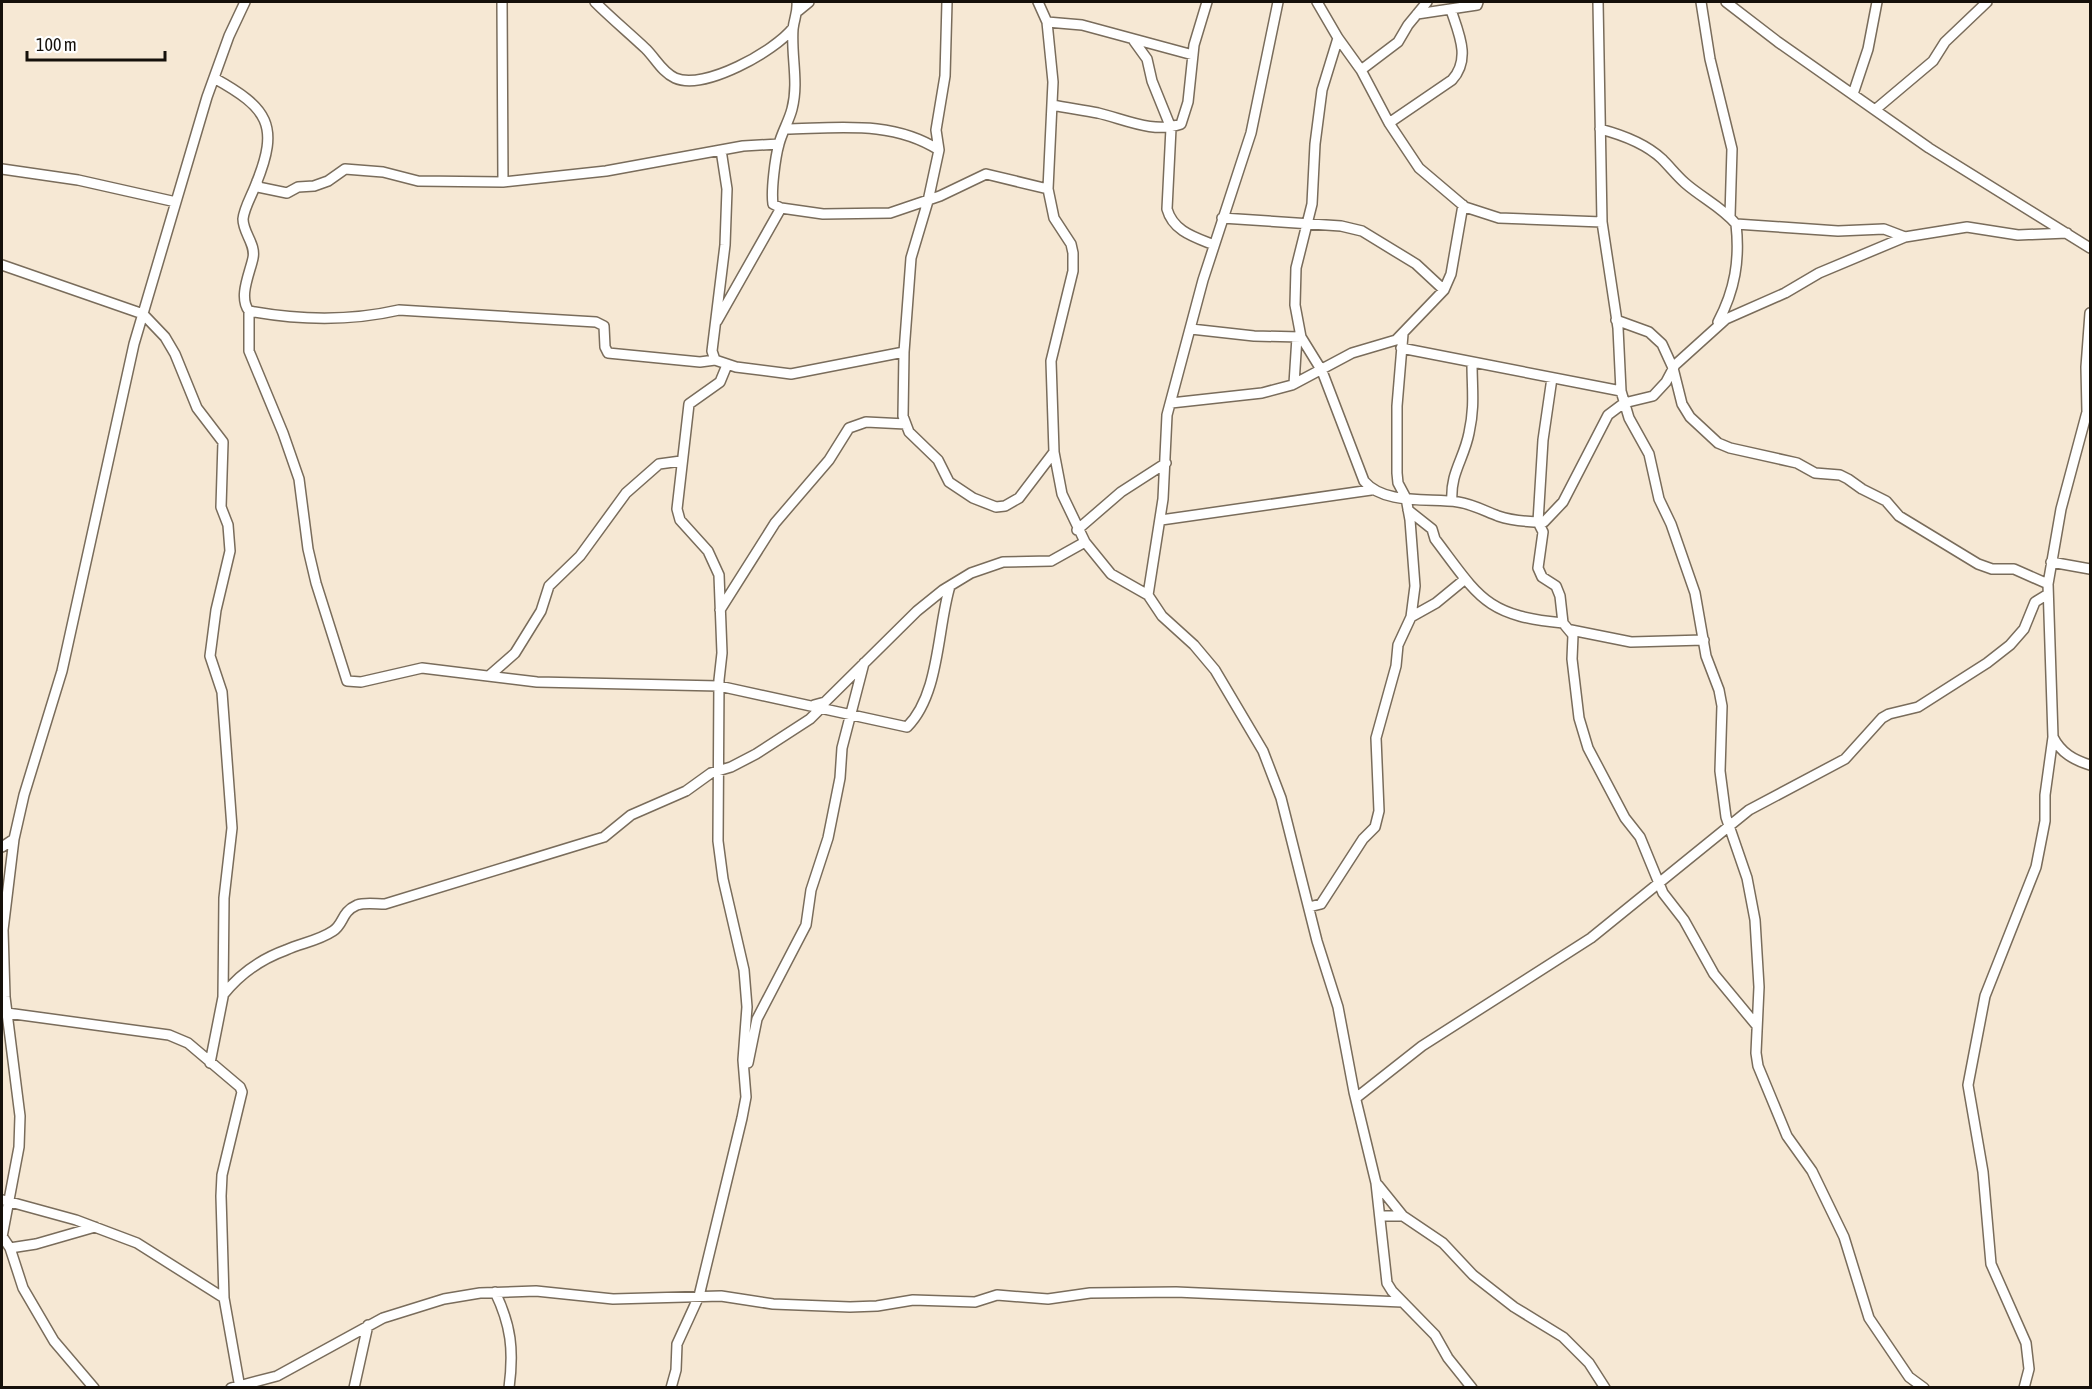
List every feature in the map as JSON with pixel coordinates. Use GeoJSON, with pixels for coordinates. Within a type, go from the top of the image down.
{"type":"FeatureCollection","features":[{"type":"Feature","properties":{"kind":"street"},"geometry":{"type":"LineString","coordinates":[[94,1388],[54,1341],[23,1288],[10,1248],[2,1236],[4,1200],[19,1147],[20,1116],[7,1013],[3,930],[4,877],[24,795],[62,671],[143,314],[214,78],[229,36],[245,2]]}},
{"type":"Feature","properties":{"kind":"street"},"geometry":{"type":"LineString","coordinates":[[502,2],[503,182]]}},
{"type":"Feature","properties":{"kind":"street"},"geometry":{"type":"LineString","coordinates":[[595,2],[648,51],[665,72],[676,79],[696,82],[745,64],[783,40],[793,28]]}},
{"type":"Feature","properties":{"kind":"street"},"geometry":{"type":"LineString","coordinates":[[809,2],[798,6],[793,28],[796,83],[792,108],[779,144],[776,173],[771,191],[773,204],[781,208],[823,214],[890,213],[928,201],[986,174],[1048,189]]}},
{"type":"Feature","properties":{"kind":"street"},"geometry":{"type":"LineString","coordinates":[[947,2],[945,76],[936,130],[939,150],[928,201],[911,258],[904,352],[903,416],[921,446],[938,460],[949,482],[973,498],[996,507],[1005,506],[1019,498],[1054,452]]}},
{"type":"Feature","properties":{"kind":"street"},"geometry":{"type":"LineString","coordinates":[[1038,2],[1047,22],[1053,82],[1048,189],[1054,218],[1071,244],[1073,253],[1073,271],[1051,361],[1054,452],[1062,494],[1084,542],[1111,574],[1148,595],[1162,616],[1194,645],[1215,670],[1263,751],[1281,798],[1323,961],[1338,1007],[1376,1183],[1387,1283],[1402,1302],[1435,1335],[1448,1358],[1472,1388]]}},
{"type":"Feature","properties":{"kind":"street"},"geometry":{"type":"LineString","coordinates":[[1052,105],[1099,113],[1134,124],[1171,128],[1181,124],[1188,102],[1193,55],[1207,2]]}},
{"type":"Feature","properties":{"kind":"street"},"geometry":{"type":"LineString","coordinates":[[1317,2],[1338,38],[1361,70],[1389,123],[1419,168],[1463,205],[1499,218],[1602,222]]}},
{"type":"Feature","properties":{"kind":"street"},"geometry":{"type":"LineString","coordinates":[[1361,70],[1398,42],[1427,2]]}},
{"type":"Feature","properties":{"kind":"street"},"geometry":{"type":"LineString","coordinates":[[1417,14],[1451,10],[1478,2]]}},
{"type":"Feature","properties":{"kind":"street"},"geometry":{"type":"LineString","coordinates":[[1598,2],[1602,222],[1616,320],[1621,391],[1629,418],[1649,454],[1659,500],[1671,524],[1695,593],[1706,656],[1722,706],[1720,771],[1730,826],[1752,900],[1759,987],[1758,1066],[1787,1136],[1812,1171],[1844,1237],[1869,1318],[1910,1377],[1924,1388]]}},
{"type":"Feature","properties":{"kind":"street"},"geometry":{"type":"LineString","coordinates":[[1701,2],[1710,59],[1732,149],[1733,220],[1739,250],[1732,291],[1716,327]]}},
{"type":"Feature","properties":{"kind":"street"},"geometry":{"type":"LineString","coordinates":[[1726,2],[1778,42],[1929,148],[2091,248]]}},
{"type":"Feature","properties":{"kind":"street"},"geometry":{"type":"LineString","coordinates":[[1853,94],[1868,49],[1877,2]]}},
{"type":"Feature","properties":{"kind":"street"},"geometry":{"type":"LineString","coordinates":[[1876,110],[1933,61],[1945,42],[1987,2]]}},
{"type":"Feature","properties":{"kind":"street"},"geometry":{"type":"LineString","coordinates":[[1148,595],[1161,520],[1167,415],[1222,218],[1251,133],[1275,3]]}},
{"type":"Feature","properties":{"kind":"street"},"geometry":{"type":"LineString","coordinates":[[1389,123],[1452,80],[1460,70],[1464,52],[1451,10]]}},
{"type":"Feature","properties":{"kind":"street"},"geometry":{"type":"LineString","coordinates":[[1047,22],[1082,25],[1134,41],[1193,55]]}},
{"type":"Feature","properties":{"kind":"street"},"geometry":{"type":"LineString","coordinates":[[1294,384],[1299,337],[1294,286],[1296,268],[1312,204],[1315,144],[1322,90],[1338,38]]}},
{"type":"Feature","properties":{"kind":"street"},"geometry":{"type":"LineString","coordinates":[[1134,41],[1147,59],[1152,81],[1171,128],[1167,209],[1170,219],[1186,234],[1214,245]]}},
{"type":"Feature","properties":{"kind":"street"},"geometry":{"type":"LineString","coordinates":[[214,78],[232,88],[263,114],[267,121],[269,139],[243,218],[254,252],[245,288],[246,308],[249,311],[249,351],[283,432],[298,479],[308,549],[344,676],[349,682],[361,682],[422,668],[537,682],[719,686],[818,706],[906,728],[914,720],[939,652],[941,625],[950,586]]}},
{"type":"Feature","properties":{"kind":"street"},"geometry":{"type":"LineString","coordinates":[[785,129],[891,129],[919,137],[939,150]]}},
{"type":"Feature","properties":{"kind":"street"},"geometry":{"type":"LineString","coordinates":[[1599,129],[1623,135],[1644,145],[1662,158],[1686,184],[1733,220],[1838,231],[1884,229],[1905,237]]}},
{"type":"Feature","properties":{"kind":"street"},"geometry":{"type":"LineString","coordinates":[[257,181],[258,187],[287,193],[298,187],[314,186],[345,169],[353,169],[383,171],[418,181],[503,182],[606,171],[721,150],[779,144]]}},
{"type":"Feature","properties":{"kind":"street"},"geometry":{"type":"LineString","coordinates":[[715,360],[712,351],[725,245],[727,189],[721,150]]}},
{"type":"Feature","properties":{"kind":"street"},"geometry":{"type":"LineString","coordinates":[[2,169],[78,180],[176,202]]}},
{"type":"Feature","properties":{"kind":"street"},"geometry":{"type":"LineString","coordinates":[[1171,404],[1262,393],[1294,384],[1352,353],[1396,340],[1444,290],[1451,274],[1463,205]]}},
{"type":"Feature","properties":{"kind":"street"},"geometry":{"type":"LineString","coordinates":[[715,324],[781,208]]}},
{"type":"Feature","properties":{"kind":"street"},"geometry":{"type":"LineString","coordinates":[[1222,218],[1341,226],[1362,231],[1416,264],[1444,290]]}},
{"type":"Feature","properties":{"kind":"street"},"geometry":{"type":"LineString","coordinates":[[1161,520],[1326,494],[1371,490],[1406,498],[1452,501],[1500,516],[1544,522],[1563,502],[1608,416],[1624,403],[1653,396],[1673,368],[1726,319],[1785,293],[1819,273],[1905,237],[1968,228],[2018,235],[2067,233]]}},
{"type":"Feature","properties":{"kind":"street"},"geometry":{"type":"LineString","coordinates":[[2,265],[143,314],[165,337],[175,354],[197,408],[224,447],[221,507],[228,525],[230,551],[216,610],[210,656],[222,692],[232,828],[224,898],[223,995],[210,1063]]}},
{"type":"Feature","properties":{"kind":"street"},"geometry":{"type":"LineString","coordinates":[[249,311],[343,319],[370,317],[399,310],[596,322],[604,326],[605,347],[608,353],[700,362],[715,360],[727,365],[791,374],[904,352]]}},
{"type":"Feature","properties":{"kind":"street"},"geometry":{"type":"LineString","coordinates":[[2024,1388],[2029,1357],[2026,1343],[1991,1264],[1983,1172],[1968,1085],[1985,996],[2036,867],[2045,821],[2053,737],[2048,589],[2051,562],[2068,480],[2087,412],[2086,367],[2091,313]]}},
{"type":"Feature","properties":{"kind":"street"},"geometry":{"type":"LineString","coordinates":[[1616,320],[1649,332],[1662,344],[1673,368],[1682,404],[1690,417],[1718,443],[1730,448],[1788,460],[1815,473],[1840,475],[1886,501],[1899,516],[1978,564],[1992,569],[2014,569],[2048,589]]}},
{"type":"Feature","properties":{"kind":"street"},"geometry":{"type":"LineString","coordinates":[[1191,329],[1299,337]]}},
{"type":"Feature","properties":{"kind":"street"},"geometry":{"type":"LineString","coordinates":[[1310,907],[1321,904],[1363,839],[1375,827],[1379,811],[1376,738],[1396,666],[1398,645],[1411,617],[1415,586],[1408,510],[1396,473],[1402,334]]}},
{"type":"Feature","properties":{"kind":"street"},"geometry":{"type":"LineString","coordinates":[[1299,337],[1322,371],[1349,448],[1364,481],[1371,490]]}},
{"type":"Feature","properties":{"kind":"street"},"geometry":{"type":"LineString","coordinates":[[1401,348],[1621,391]]}},
{"type":"Feature","properties":{"kind":"street"},"geometry":{"type":"LineString","coordinates":[[1452,501],[1451,487],[1456,464],[1468,437],[1474,406],[1472,363]]}},
{"type":"Feature","properties":{"kind":"street"},"geometry":{"type":"LineString","coordinates":[[671,1388],[676,1370],[677,1344],[699,1296],[746,1097],[744,1072],[747,1007],[744,970],[723,879],[718,841],[719,686],[722,653],[717,565],[708,551],[680,520],[677,509],[689,404],[720,382],[727,365]]}},
{"type":"Feature","properties":{"kind":"street"},"geometry":{"type":"LineString","coordinates":[[1552,378],[1543,440],[1538,522],[1543,532],[1538,568],[1542,577],[1556,586],[1560,596],[1567,626],[1582,731],[1608,789],[1625,818],[1640,837],[1658,884],[1684,920],[1714,974],[1757,1026]]}},
{"type":"Feature","properties":{"kind":"street"},"geometry":{"type":"LineString","coordinates":[[720,610],[775,523],[829,460],[849,428],[866,422],[906,424]]}},
{"type":"Feature","properties":{"kind":"street"},"geometry":{"type":"LineString","coordinates":[[490,675],[516,653],[541,611],[549,586],[580,556],[626,494],[658,464],[681,461]]}},
{"type":"Feature","properties":{"kind":"street"},"geometry":{"type":"LineString","coordinates":[[1077,530],[1121,492],[1166,463]]}},
{"type":"Feature","properties":{"kind":"street"},"geometry":{"type":"LineString","coordinates":[[1408,510],[1432,529],[1435,539],[1474,592],[1500,610],[1532,620],[1567,626],[1630,642],[1704,640]]}},
{"type":"Feature","properties":{"kind":"street"},"geometry":{"type":"LineString","coordinates":[[223,995],[235,980],[258,964],[286,949],[303,945],[333,931],[342,915],[358,905],[385,904],[419,891],[441,888],[485,872],[538,859],[604,837],[631,816],[663,803],[756,754],[810,719],[818,706],[825,702],[917,611],[971,573],[1003,562],[1050,561],[1084,542]]}},
{"type":"Feature","properties":{"kind":"street"},"geometry":{"type":"LineString","coordinates":[[2051,562],[2091,569]]}},
{"type":"Feature","properties":{"kind":"street"},"geometry":{"type":"LineString","coordinates":[[1411,617],[1436,603],[1464,580]]}},
{"type":"Feature","properties":{"kind":"street"},"geometry":{"type":"LineString","coordinates":[[1356,1098],[1422,1046],[1591,938],[1730,826],[1766,800],[1798,786],[1845,759],[1889,714],[1918,707],[1987,663],[2010,645],[2024,628],[2035,602],[2048,589]]}},
{"type":"Feature","properties":{"kind":"street"},"geometry":{"type":"LineString","coordinates":[[744,1072],[757,1019],[806,925],[811,890],[828,838],[849,714],[864,663]]}},
{"type":"Feature","properties":{"kind":"street"},"geometry":{"type":"LineString","coordinates":[[2053,737],[2058,747],[2069,756],[2091,765]]}},
{"type":"Feature","properties":{"kind":"street"},"geometry":{"type":"LineString","coordinates":[[2,847],[14,839]]}},
{"type":"Feature","properties":{"kind":"street"},"geometry":{"type":"LineString","coordinates":[[7,1013],[169,1035],[188,1042],[240,1087],[242,1092],[222,1174],[224,1298],[237,1387],[277,1376],[368,1326],[400,1312],[444,1299],[495,1292],[536,1291],[613,1299],[732,1297],[784,1305],[850,1307],[877,1306],[913,1300],[975,1302],[1003,1295],[1048,1299],[1090,1293],[1176,1292],[1402,1302]]}},
{"type":"Feature","properties":{"kind":"street"},"geometry":{"type":"LineString","coordinates":[[1376,1183],[1403,1216],[1443,1243],[1473,1275],[1514,1306],[1563,1337],[1589,1363],[1605,1388]]}},
{"type":"Feature","properties":{"kind":"street"},"geometry":{"type":"LineString","coordinates":[[4,1200],[95,1227],[137,1243],[224,1298]]}},
{"type":"Feature","properties":{"kind":"street"},"geometry":{"type":"LineString","coordinates":[[1380,1216],[1403,1216]]}},
{"type":"Feature","properties":{"kind":"street"},"geometry":{"type":"LineString","coordinates":[[10,1248],[36,1244],[95,1227]]}},
{"type":"Feature","properties":{"kind":"street"},"geometry":{"type":"LineString","coordinates":[[495,1292],[507,1317],[512,1345],[509,1388]]}},
{"type":"Feature","properties":{"kind":"street"},"geometry":{"type":"LineString","coordinates":[[354,1388],[368,1326]]}}]}
